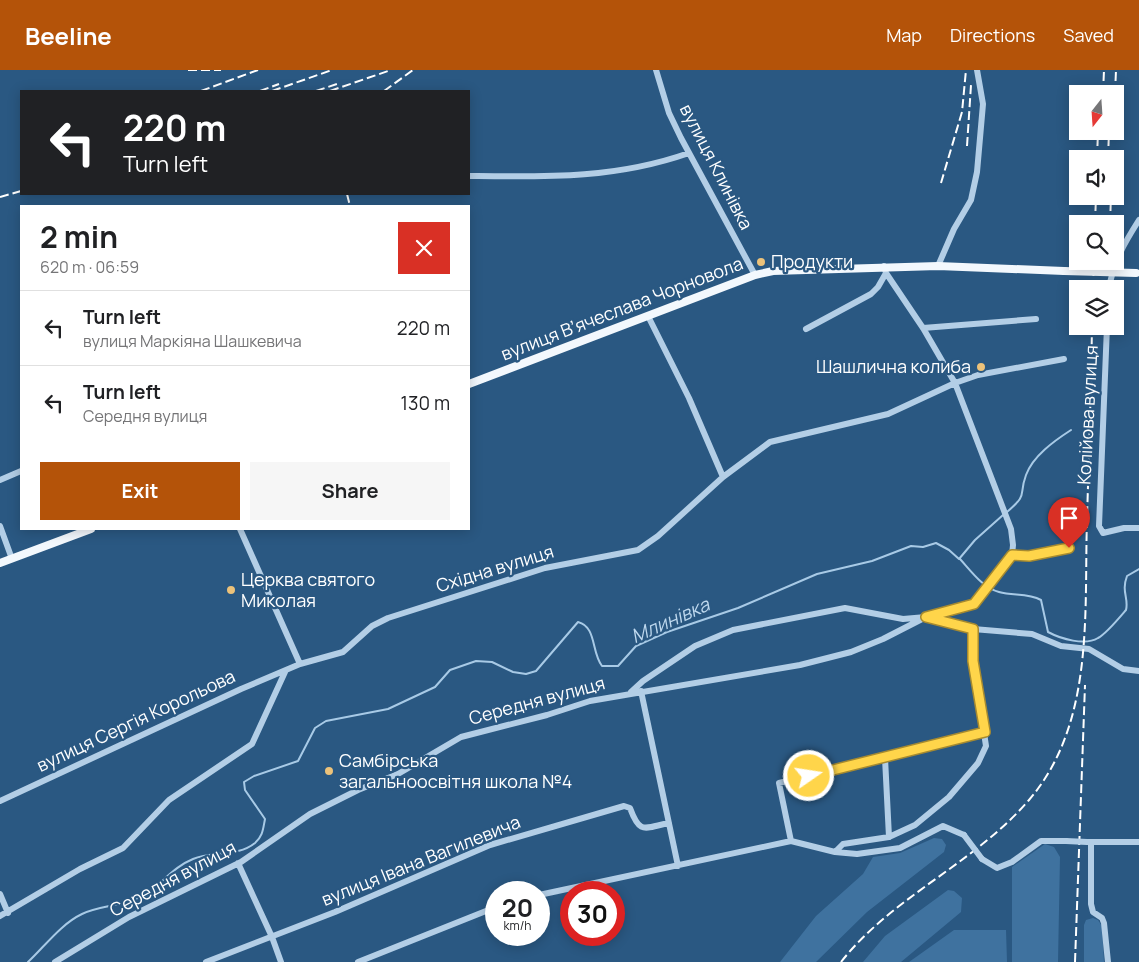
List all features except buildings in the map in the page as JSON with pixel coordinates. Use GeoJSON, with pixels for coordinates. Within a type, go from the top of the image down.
{"type":"FeatureCollection","features":[{"type":"Feature","properties":{"kind":"main road","name":"вулиця Вʼячеслава Чорновола"},"geometry":{"type":"LineString","coordinates":[[470,384],[755,275],[792,269],[885,270],[938,266],[1138,273]]}},
{"type":"Feature","properties":{"kind":"main road"},"geometry":{"type":"LineString","coordinates":[[0,563],[88,530]]}},
{"type":"Feature","properties":{"kind":"street","name":"вулиця Клинівка"},"geometry":{"type":"LineString","coordinates":[[656,70],[669,113],[755,275]]}},
{"type":"Feature","properties":{"kind":"street"},"geometry":{"type":"LineString","coordinates":[[938,266],[954,229],[971,200],[977,172],[983,104],[977,70]]}},
{"type":"Feature","properties":{"kind":"street"},"geometry":{"type":"LineString","coordinates":[[470,176],[585,176],[635,169],[689,153]]}},
{"type":"Feature","properties":{"kind":"street"},"geometry":{"type":"LineString","coordinates":[[1112,280],[1116,260],[1139,220]]}},
{"type":"Feature","properties":{"kind":"street"},"geometry":{"type":"LineString","coordinates":[[630,693],[643,681],[695,646],[734,630],[845,608],[903,619],[926,617],[974,604],[986,592],[1012,555],[1013,535],[955,383],[923,328],[885,270]]}},
{"type":"Feature","properties":{"kind":"street"},"geometry":{"type":"LineString","coordinates":[[806,329],[871,294],[878,287],[885,270]]}},
{"type":"Feature","properties":{"kind":"street"},"geometry":{"type":"LineString","coordinates":[[648,316],[689,398],[724,477]]}},
{"type":"Feature","properties":{"kind":"street"},"geometry":{"type":"LineString","coordinates":[[923,328],[1036,319]]}},
{"type":"Feature","properties":{"kind":"street","name":"Колійова вулиця"},"geometry":{"type":"LineString","coordinates":[[1107,335],[1098,519],[1103,533],[1124,528],[1139,528]]}},
{"type":"Feature","properties":{"kind":"street","name":"Східна вулиця"},"geometry":{"type":"LineString","coordinates":[[285,672],[300,664],[343,652],[372,626],[388,618],[545,568],[638,550],[658,536],[724,477],[770,442],[888,414],[955,383],[978,375],[1064,359]]}},
{"type":"Feature","properties":{"kind":"street"},"geometry":{"type":"LineString","coordinates":[[0,480],[20,471]]}},
{"type":"Feature","properties":{"kind":"street"},"geometry":{"type":"LineString","coordinates":[[0,526],[12,559]]}},
{"type":"Feature","properties":{"kind":"street"},"geometry":{"type":"LineString","coordinates":[[240,530],[300,664]]}},
{"type":"Feature","properties":{"kind":"street"},"geometry":{"type":"LineString","coordinates":[[1012,555],[1029,556],[1069,548]]}},
{"type":"Feature","properties":{"kind":"street"},"geometry":{"type":"LineString","coordinates":[[926,617],[973,629],[1032,634],[1062,646],[1089,649],[1123,669],[1139,671]]}},
{"type":"Feature","properties":{"kind":"street","name":"Середня вулиця"},"geometry":{"type":"LineString","coordinates":[[54,962],[130,917],[238,863],[310,814],[358,790],[398,774],[461,737],[547,715],[590,701],[817,660],[851,652],[883,639],[926,617]]}},
{"type":"Feature","properties":{"kind":"street"},"geometry":{"type":"LineString","coordinates":[[835,852],[847,842],[860,843],[889,837],[915,825],[960,786],[984,752],[985,732],[973,661],[973,629]]}},
{"type":"Feature","properties":{"kind":"street"},"geometry":{"type":"LineString","coordinates":[[0,916],[80,869],[123,848],[169,800],[252,744],[285,672]]}},
{"type":"Feature","properties":{"kind":"street","name":"вулиця Сергія Корольова"},"geometry":{"type":"LineString","coordinates":[[0,801],[241,689],[285,672]]}},
{"type":"Feature","properties":{"kind":"street"},"geometry":{"type":"LineString","coordinates":[[641,691],[678,866]]}},
{"type":"Feature","properties":{"kind":"street"},"geometry":{"type":"LineString","coordinates":[[791,841],[778,783],[985,732]]}},
{"type":"Feature","properties":{"kind":"street"},"geometry":{"type":"LineString","coordinates":[[885,758],[889,837]]}},
{"type":"Feature","properties":{"kind":"street","name":"вулиця Івана Вагилевича"},"geometry":{"type":"LineString","coordinates":[[206,962],[335,912],[477,850],[517,836],[624,806],[630,808],[636,824],[644,828],[669,823]]}},
{"type":"Feature","properties":{"kind":"street"},"geometry":{"type":"LineString","coordinates":[[550,893],[791,841],[835,852],[857,854],[900,848],[943,826],[964,835],[982,859],[997,868],[1012,862],[1041,841],[1139,842]]}},
{"type":"Feature","properties":{"kind":"street"},"geometry":{"type":"LineString","coordinates":[[1090,842],[1091,904],[1093,912],[1102,918],[1104,923],[1108,962]]}},
{"type":"Feature","properties":{"kind":"street"},"geometry":{"type":"LineString","coordinates":[[238,863],[272,937],[281,962]]}},
{"type":"Feature","properties":{"kind":"street"},"geometry":{"type":"LineString","coordinates":[[0,894],[8,913]]}},
{"type":"Feature","properties":{"kind":"street"},"geometry":{"type":"LineString","coordinates":[[358,962],[485,911]]}},
{"type":"Feature","properties":{"kind":"shaded area"},"geometry":{"type":"Polygon","coordinates":[[[934,838],[942,839],[946,845],[944,852],[867,912],[816,962],[780,962],[816,916],[863,874],[873,857],[900,853],[934,838]]]}},
{"type":"Feature","properties":{"kind":"shaded area"},"geometry":{"type":"Polygon","coordinates":[[[1045,844],[1054,847],[1060,857],[1058,962],[1012,962],[1012,867],[1045,844]]]}},
{"type":"Feature","properties":{"kind":"shaded area"},"geometry":{"type":"Polygon","coordinates":[[[948,890],[954,891],[962,898],[961,912],[901,962],[863,962],[885,936],[948,890]]]}},
{"type":"Feature","properties":{"kind":"shaded area"},"geometry":{"type":"Polygon","coordinates":[[[1093,918],[1098,920],[1102,926],[1104,962],[1084,962],[1084,925],[1086,920],[1093,918]]]}},
{"type":"Feature","properties":{"kind":"shaded area"},"geometry":{"type":"Polygon","coordinates":[[[954,930],[1006,930],[1007,962],[909,962],[954,930]]]}},
{"type":"Feature","properties":{"kind":"waterway","name":"Млинівка"},"geometry":{"type":"LineString","coordinates":[[1007,512],[1021,498],[1026,475],[1039,455],[1071,430]]}},
{"type":"Feature","properties":{"kind":"waterway","name":"Млинівка"},"geometry":{"type":"LineString","coordinates":[[28,962],[60,929],[74,918],[89,911],[137,899],[150,891],[179,866],[193,859],[241,850],[255,843],[261,835],[265,819],[245,790],[244,782],[254,776],[298,761],[315,728],[326,721],[388,709],[435,687],[450,670],[476,661],[492,662],[513,672],[526,674],[536,671],[578,622],[584,625],[591,634],[596,654],[602,666],[618,666],[636,646],[667,632],[738,608],[817,574],[872,561],[911,546],[923,547],[936,543],[949,550],[959,559],[975,540],[1003,515]]}},
{"type":"Feature","properties":{"kind":"waterway"},"geometry":{"type":"LineString","coordinates":[[960,559],[978,578],[993,590],[1031,596],[1041,600],[1048,632],[1066,639],[1080,641],[1093,640],[1101,636],[1126,610],[1125,582],[1127,576],[1139,569]]}},
{"type":"Feature","properties":{"kind":"railway"},"geometry":{"type":"LineString","coordinates":[[188,70],[221,70]]}},
{"type":"Feature","properties":{"kind":"railway"},"geometry":{"type":"LineString","coordinates":[[204,90],[258,70]]}},
{"type":"Feature","properties":{"kind":"railway"},"geometry":{"type":"LineString","coordinates":[[275,90],[332,70]]}},
{"type":"Feature","properties":{"kind":"railway"},"geometry":{"type":"LineString","coordinates":[[333,90],[391,70]]}},
{"type":"Feature","properties":{"kind":"railway"},"geometry":{"type":"LineString","coordinates":[[385,90],[413,70]]}},
{"type":"Feature","properties":{"kind":"railway"},"geometry":{"type":"LineString","coordinates":[[941,183],[962,112],[966,70]]}},
{"type":"Feature","properties":{"kind":"railway"},"geometry":{"type":"LineString","coordinates":[[1103,85],[1104,70]]}},
{"type":"Feature","properties":{"kind":"railway"},"geometry":{"type":"LineString","coordinates":[[1115,85],[1116,70]]}},
{"type":"Feature","properties":{"kind":"railway"},"geometry":{"type":"LineString","coordinates":[[263,90],[279,84]]}},
{"type":"Feature","properties":{"kind":"railway"},"geometry":{"type":"LineString","coordinates":[[319,90],[337,84]]}},
{"type":"Feature","properties":{"kind":"railway"},"geometry":{"type":"LineString","coordinates":[[967,146],[971,85]]}},
{"type":"Feature","properties":{"kind":"railway"},"geometry":{"type":"LineString","coordinates":[[1097,150],[1098,140]]}},
{"type":"Feature","properties":{"kind":"railway"},"geometry":{"type":"LineString","coordinates":[[1108,150],[1109,140]]}},
{"type":"Feature","properties":{"kind":"railway"},"geometry":{"type":"LineString","coordinates":[[0,197],[20,191]]}},
{"type":"Feature","properties":{"kind":"railway"},"geometry":{"type":"LineString","coordinates":[[347,195],[350,205]]}},
{"type":"Feature","properties":{"kind":"railway"},"geometry":{"type":"LineString","coordinates":[[1095,215],[1096,205]]}},
{"type":"Feature","properties":{"kind":"railway"},"geometry":{"type":"LineString","coordinates":[[1110,215],[1111,205]]}},
{"type":"Feature","properties":{"kind":"railway"},"geometry":{"type":"LineString","coordinates":[[1093,280],[1094,270]]}},
{"type":"Feature","properties":{"kind":"railway"},"geometry":{"type":"LineString","coordinates":[[1104,270],[1104,280]]}},
{"type":"Feature","properties":{"kind":"railway"},"geometry":{"type":"LineString","coordinates":[[841,962],[885,918],[984,843],[1007,823],[1029,800],[1050,770],[1065,737],[1076,702],[1082,666],[1085,629],[1092,335]]}},
{"type":"Feature","properties":{"kind":"railway"},"geometry":{"type":"LineString","coordinates":[[1075,962],[1085,685]]}},
{"type":"Feature","properties":{"kind":"place","name":"Продукти"},"geometry":{"type":"Point","coordinates":[761,262]}},
{"type":"Feature","properties":{"kind":"place","name":"Шашлична колиба"},"geometry":{"type":"Point","coordinates":[981,367]}},
{"type":"Feature","properties":{"kind":"place","name":"Церква святого Миколая"},"geometry":{"type":"Point","coordinates":[231,590]}},
{"type":"Feature","properties":{"kind":"place","name":"Самбірська загальноосвітня школа №4"},"geometry":{"type":"Point","coordinates":[329,771]}},
{"type":"Feature","properties":{"kind":"route"},"geometry":{"type":"LineString","coordinates":[[809,776],[985,732],[973,661],[973,629],[926,617],[974,604],[986,592],[1012,555],[1029,556],[1069,548]]}}]}
